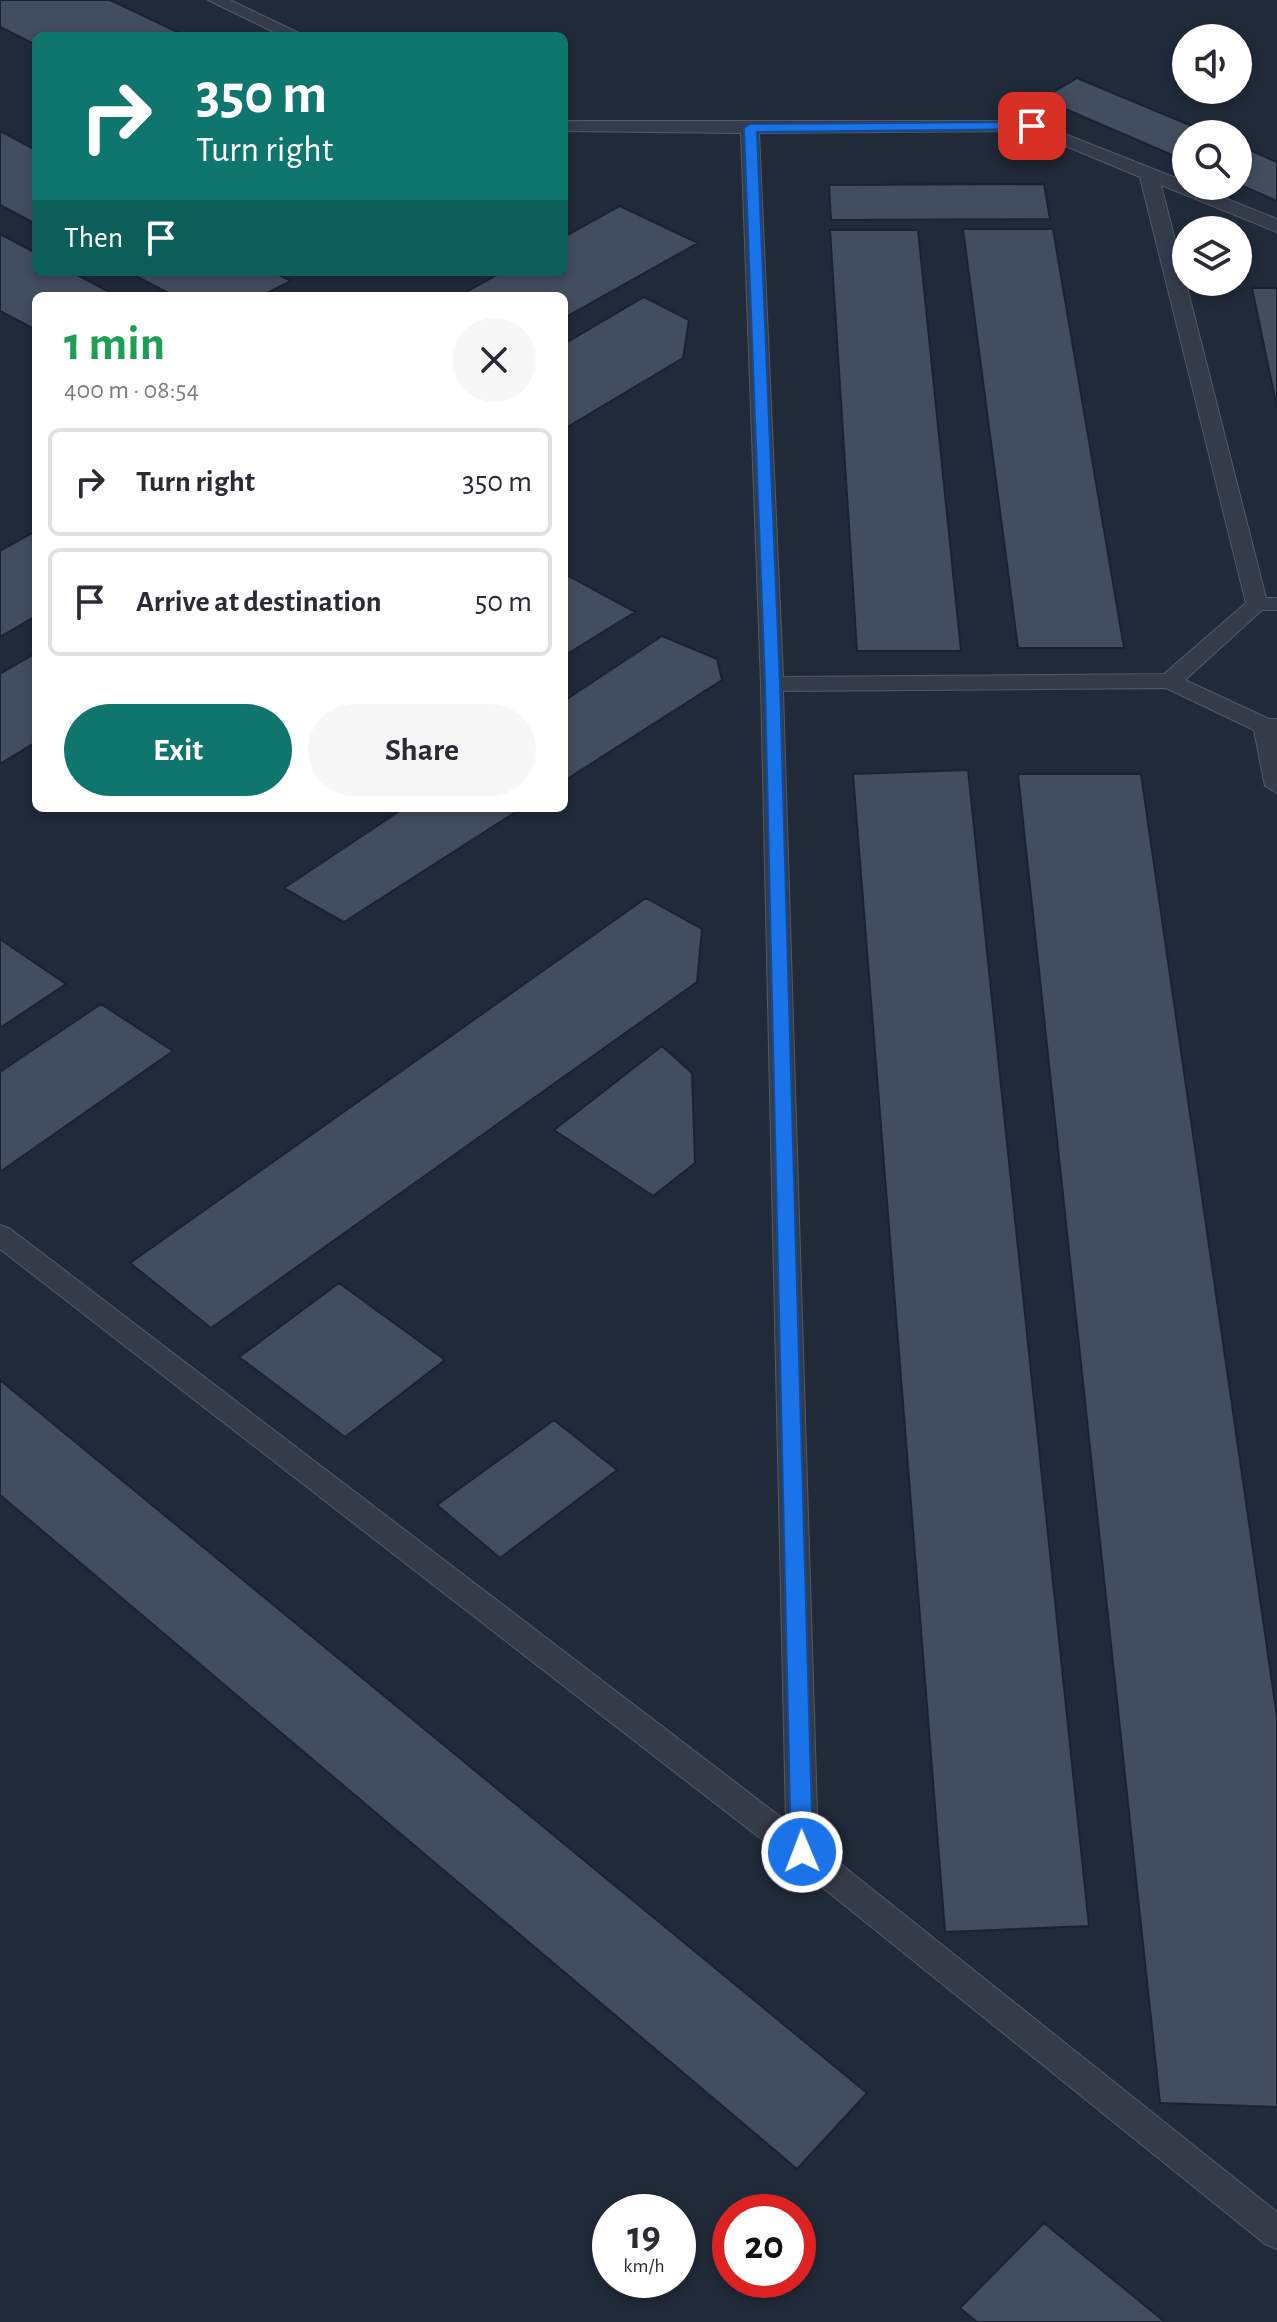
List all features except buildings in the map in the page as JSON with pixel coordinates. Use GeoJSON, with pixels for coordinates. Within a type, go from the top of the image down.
{"type":"FeatureCollection","features":[{"type":"Feature","properties":{"kind":"lane"},"geometry":{"type":"LineString","coordinates":[[216,0],[287,32]]}},
{"type":"Feature","properties":{"kind":"lane"},"geometry":{"type":"LineString","coordinates":[[568,126],[1032,126],[1277,226]]}},
{"type":"Feature","properties":{"kind":"lane"},"geometry":{"type":"LineString","coordinates":[[750,128],[772,684],[802,1852]]}},
{"type":"Feature","properties":{"kind":"lane"},"geometry":{"type":"LineString","coordinates":[[1148,171],[1267,604],[1170,681]]}},
{"type":"Feature","properties":{"kind":"lane"},"geometry":{"type":"LineString","coordinates":[[772,684],[1170,681],[1271,726],[1277,786]]}},
{"type":"Feature","properties":{"kind":"lane"},"geometry":{"type":"LineString","coordinates":[[0,1235],[802,1852],[1277,2233]]}},
{"type":"Feature","properties":{"kind":"route"},"geometry":{"type":"LineString","coordinates":[[802,1852],[772,684],[750,128],[1032,126]]}}]}
